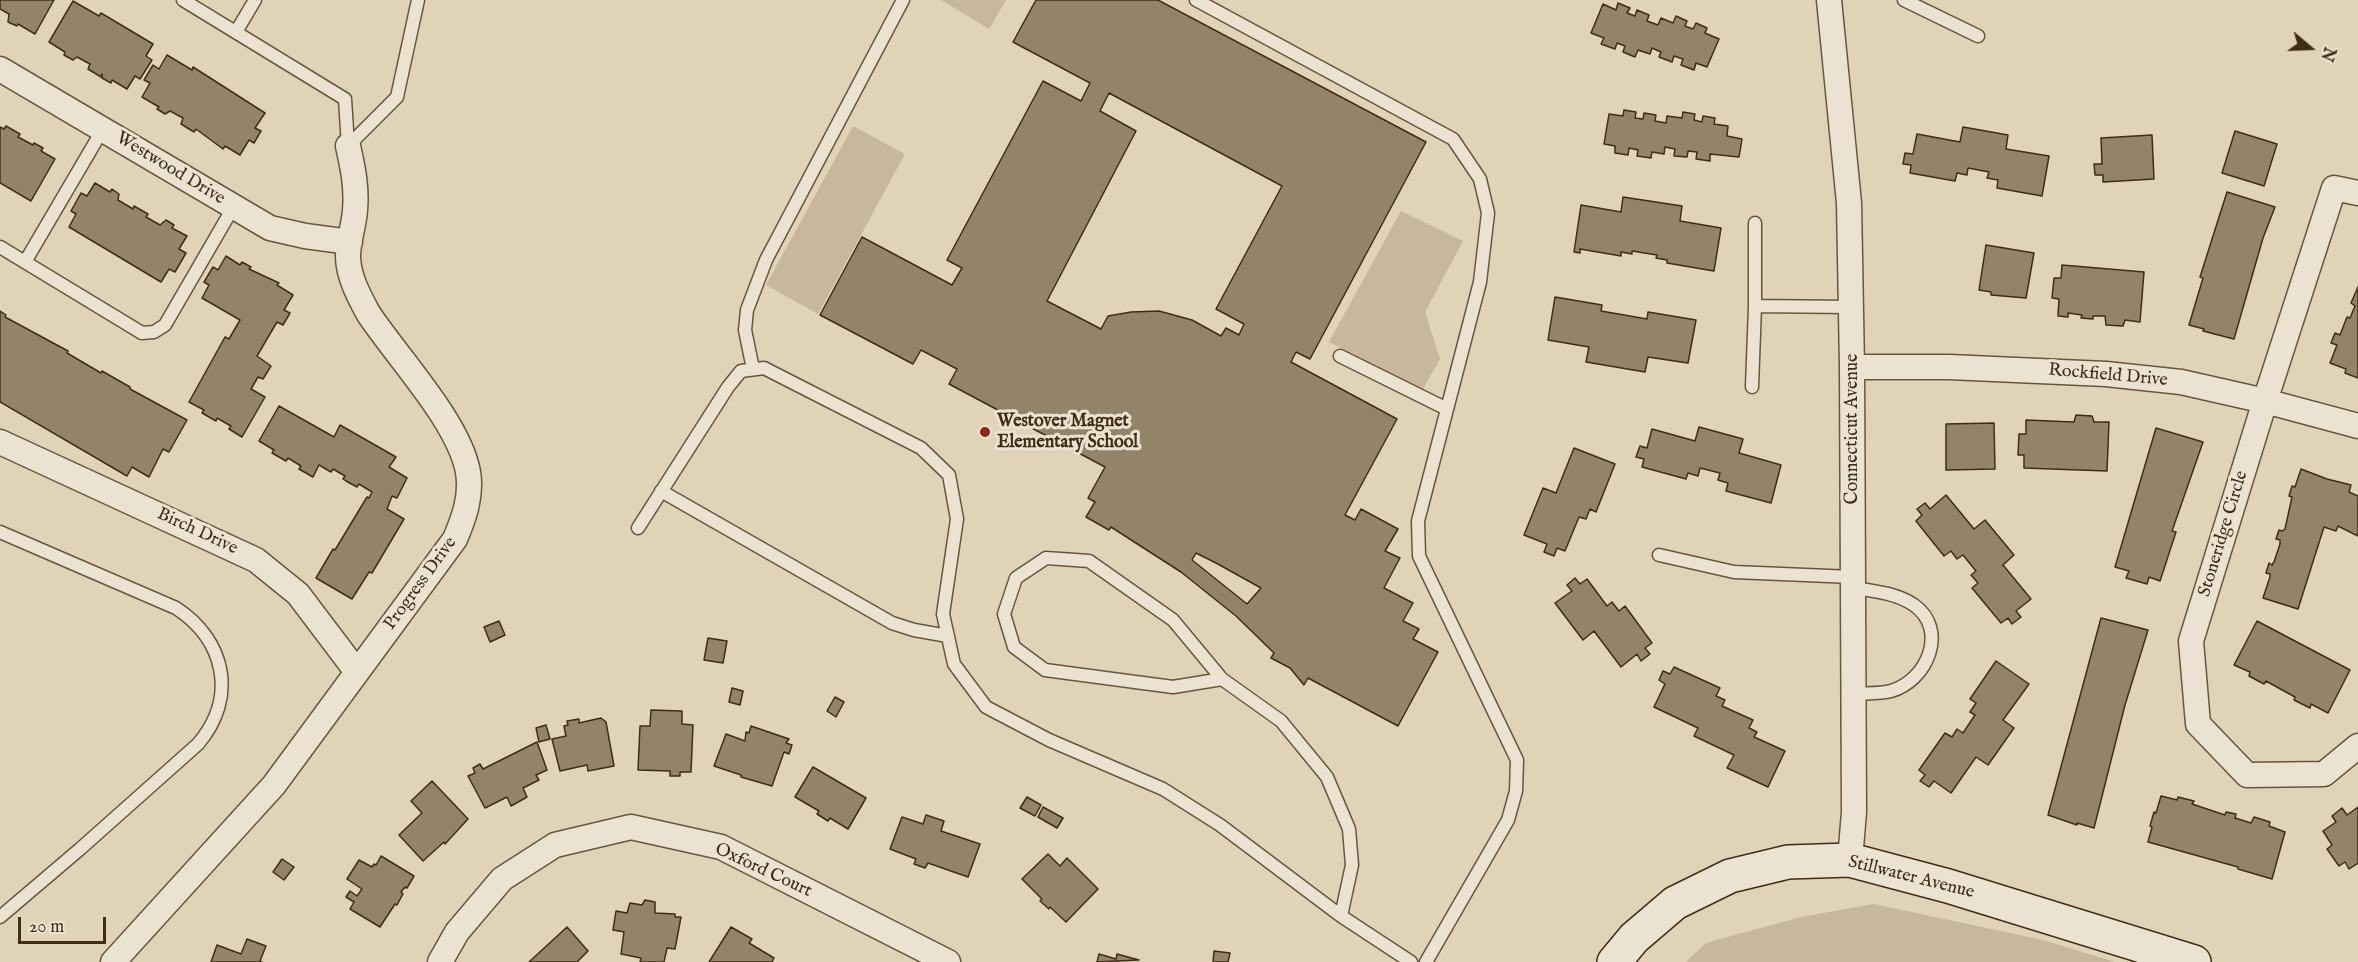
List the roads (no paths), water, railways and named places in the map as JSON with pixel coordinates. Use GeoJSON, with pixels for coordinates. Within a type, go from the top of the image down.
{"type":"FeatureCollection","features":[{"type":"Feature","properties":{"kind":"main road","name":"Stillwater Avenue"},"geometry":{"type":"LineString","coordinates":[[1614,962],[1634,938],[1675,903],[1731,876],[1788,862],[1850,860],[1948,886],[2194,962]]}},
{"type":"Feature","properties":{"kind":"street","name":"Connecticut Avenue"},"geometry":{"type":"LineString","coordinates":[[1829,0],[1849,203],[1854,694],[1854,812],[1850,860]]}},
{"type":"Feature","properties":{"kind":"street","name":"Westwood Drive"},"geometry":{"type":"LineString","coordinates":[[0,69],[270,228],[305,236],[350,242]]}},
{"type":"Feature","properties":{"kind":"street","name":"Progress Drive"},"geometry":{"type":"LineString","coordinates":[[113,962],[274,785],[455,539],[464,520],[468,482],[462,451],[450,429],[382,334],[359,297],[351,272],[348,257],[355,211],[356,180],[348,146]]}},
{"type":"Feature","properties":{"kind":"street","name":"Stoneridge Circle"},"geometry":{"type":"LineString","coordinates":[[2358,193],[2334,188],[2191,640],[2198,724],[2247,775],[2324,774],[2358,746]]}},
{"type":"Feature","properties":{"kind":"street","name":"Rockfield Drive"},"geometry":{"type":"LineString","coordinates":[[1852,367],[1949,367],[2106,374],[2181,382],[2265,401],[2358,426]]}},
{"type":"Feature","properties":{"kind":"street","name":"Birch Drive"},"geometry":{"type":"LineString","coordinates":[[0,442],[255,560],[298,594],[357,672]]}},
{"type":"Feature","properties":{"kind":"street","name":"Oxford Court"},"geometry":{"type":"LineString","coordinates":[[440,962],[457,932],[502,879],[555,845],[631,827],[721,848],[948,962]]}},
{"type":"Feature","properties":{"kind":"lane"},"geometry":{"type":"LineString","coordinates":[[183,0],[345,99],[348,146]]}},
{"type":"Feature","properties":{"kind":"lane"},"geometry":{"type":"LineString","coordinates":[[236,32],[255,0]]}},
{"type":"Feature","properties":{"kind":"lane"},"geometry":{"type":"LineString","coordinates":[[348,146],[397,97],[418,0]]}},
{"type":"Feature","properties":{"kind":"lane"},"geometry":{"type":"LineString","coordinates":[[753,369],[745,330],[747,310],[762,270],[903,0]]}},
{"type":"Feature","properties":{"kind":"lane"},"geometry":{"type":"LineString","coordinates":[[1196,0],[1454,139],[1480,179],[1488,213],[1480,282],[1418,521],[1419,556],[1516,760],[1516,791],[1508,820],[1426,962]]}},
{"type":"Feature","properties":{"kind":"lane"},"geometry":{"type":"LineString","coordinates":[[1904,0],[1978,36]]}},
{"type":"Feature","properties":{"kind":"lane"},"geometry":{"type":"LineString","coordinates":[[25,262],[103,129]]}},
{"type":"Feature","properties":{"kind":"lane"},"geometry":{"type":"LineString","coordinates":[[0,247],[142,333],[154,332],[165,325],[234,206]]}},
{"type":"Feature","properties":{"kind":"lane"},"geometry":{"type":"LineString","coordinates":[[1752,387],[1755,224]]}},
{"type":"Feature","properties":{"kind":"lane"},"geometry":{"type":"LineString","coordinates":[[1755,306],[1851,307]]}},
{"type":"Feature","properties":{"kind":"lane"},"geometry":{"type":"LineString","coordinates":[[1340,357],[1447,409]]}},
{"type":"Feature","properties":{"kind":"lane"},"geometry":{"type":"LineString","coordinates":[[638,528],[728,387],[741,371],[764,368],[921,448],[949,475],[957,519],[943,614],[954,664],[986,707],[1049,740],[1163,789],[1220,825],[1341,916],[1411,962]]}},
{"type":"Feature","properties":{"kind":"lane"},"geometry":{"type":"LineString","coordinates":[[661,491],[892,623],[914,630],[948,636]]}},
{"type":"Feature","properties":{"kind":"lane"},"geometry":{"type":"LineString","coordinates":[[0,532],[176,608],[190,617],[201,628],[216,655],[222,691],[216,717],[210,730],[198,744],[0,917]]}},
{"type":"Feature","properties":{"kind":"lane"},"geometry":{"type":"LineString","coordinates":[[1659,555],[1734,572],[1853,582],[1896,595],[1916,606],[1930,625],[1932,649],[1925,666],[1910,681],[1891,691],[1854,694]]}},
{"type":"Feature","properties":{"kind":"lane"},"geometry":{"type":"LineString","coordinates":[[1222,679],[1173,687],[1045,670],[1014,647],[1004,614],[1016,578],[1046,558],[1089,561],[1173,620],[1222,679],[1281,721],[1327,777],[1348,829],[1352,865],[1341,916]]}},
{"type":"Feature","properties":{"kind":"place","name":"Westover Magnet Elementary School"},"geometry":{"type":"Point","coordinates":[985,432]}}]}
